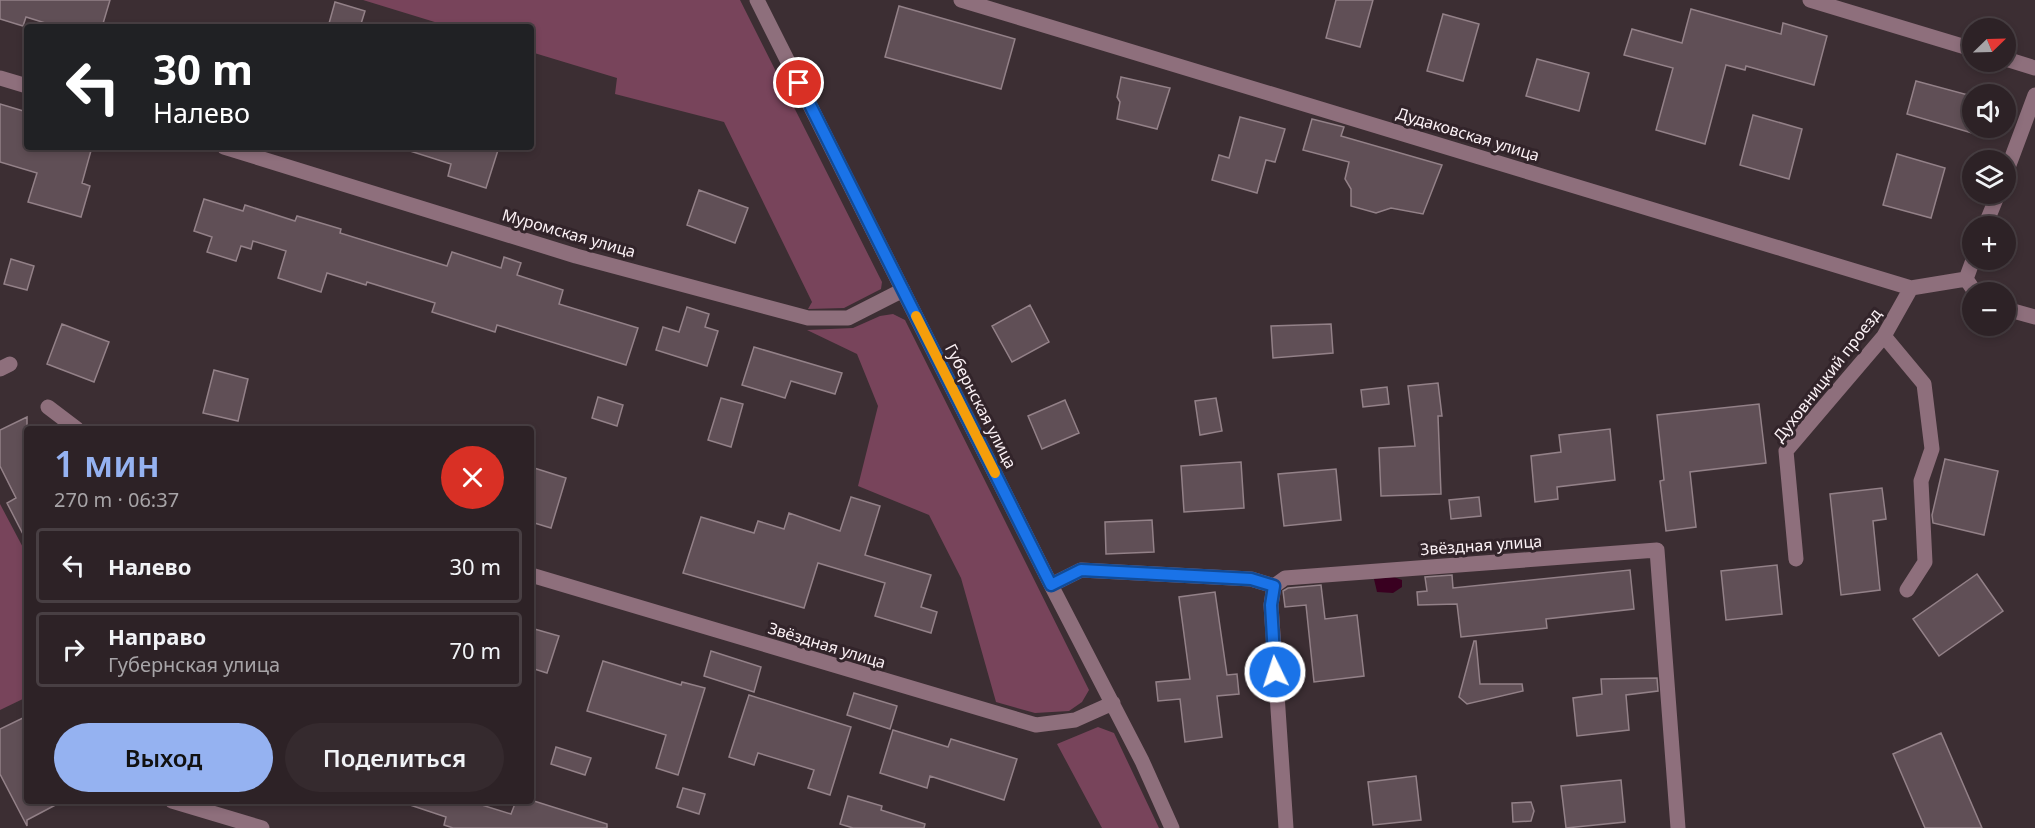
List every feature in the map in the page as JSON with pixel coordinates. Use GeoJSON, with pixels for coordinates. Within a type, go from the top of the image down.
{"type":"FeatureCollection","features":[{"type":"Feature","properties":{"kind":"street","name":"Губернская улица"},"geometry":{"type":"LineString","coordinates":[[758,0],[1051,585],[1113,703],[1172,828]]}},
{"type":"Feature","properties":{"kind":"street","name":"Дудаковская улица"},"geometry":{"type":"LineString","coordinates":[[961,0],[1911,288],[1966,279]]}},
{"type":"Feature","properties":{"kind":"street"},"geometry":{"type":"LineString","coordinates":[[1810,0],[1962,47]]}},
{"type":"Feature","properties":{"kind":"street"},"geometry":{"type":"LineString","coordinates":[[2016,62],[2035,68]]}},
{"type":"Feature","properties":{"kind":"street"},"geometry":{"type":"LineString","coordinates":[[0,78],[24,85]]}},
{"type":"Feature","properties":{"kind":"street"},"geometry":{"type":"LineString","coordinates":[[2015,150],[2035,95]]}},
{"type":"Feature","properties":{"kind":"street","name":"Муромская улица"},"geometry":{"type":"LineString","coordinates":[[234,150],[576,256],[808,318],[848,318],[903,290]]}},
{"type":"Feature","properties":{"kind":"street"},"geometry":{"type":"LineString","coordinates":[[1968,282],[1966,279],[1969,270]]}},
{"type":"Feature","properties":{"kind":"street","name":"Духовницкий проезд"},"geometry":{"type":"LineString","coordinates":[[1796,559],[1786,451],[1884,336],[1911,288]]}},
{"type":"Feature","properties":{"kind":"street"},"geometry":{"type":"LineString","coordinates":[[2016,312],[2035,317]]}},
{"type":"Feature","properties":{"kind":"street"},"geometry":{"type":"LineString","coordinates":[[1884,336],[1924,384],[1932,449],[1921,481],[1925,562],[1907,590]]}},
{"type":"Feature","properties":{"kind":"street"},"geometry":{"type":"LineString","coordinates":[[48,407],[73,426]]}},
{"type":"Feature","properties":{"kind":"street","name":"Звёздная улица"},"geometry":{"type":"LineString","coordinates":[[1274,586],[1286,578],[1657,550],[1678,828]]}},
{"type":"Feature","properties":{"kind":"street"},"geometry":{"type":"LineString","coordinates":[[1051,585],[1081,570],[1251,579],[1274,586],[1271,605],[1286,828]]}},
{"type":"Feature","properties":{"kind":"street","name":"Звёздная улица"},"geometry":{"type":"LineString","coordinates":[[534,576],[1036,725],[1075,720],[1113,703]]}},
{"type":"Feature","properties":{"kind":"street"},"geometry":{"type":"LineString","coordinates":[[181,804],[262,828]]}},
{"type":"Feature","properties":{"kind":"shaded area"},"geometry":{"type":"Polygon","coordinates":[[[363,0],[740,0],[882,282],[881,289],[844,308],[808,309],[812,302],[724,122],[615,94],[617,78],[534,53],[534,24],[441,24],[363,0]]]}},
{"type":"Feature","properties":{"kind":"shaded area"},"geometry":{"type":"Polygon","coordinates":[[[893,314],[905,320],[1089,690],[1082,702],[1069,711],[1035,713],[996,702],[961,578],[929,515],[858,486],[878,406],[857,354],[807,330],[853,328],[880,316],[893,314]]]}},
{"type":"Feature","properties":{"kind":"shaded area"},"geometry":{"type":"Polygon","coordinates":[[[0,504],[24,549],[24,698],[0,710],[0,504]]]}},
{"type":"Feature","properties":{"kind":"shaded area"},"geometry":{"type":"Polygon","coordinates":[[[1394,577],[1402,580],[1402,587],[1393,593],[1377,592],[1374,579],[1394,577]]]}},
{"type":"Feature","properties":{"kind":"shaded area"},"geometry":{"type":"Polygon","coordinates":[[[1098,727],[1114,733],[1159,828],[1102,828],[1057,744],[1098,727]]]}},
{"type":"Feature","properties":{"kind":"building"},"geometry":{"type":"Polygon","coordinates":[[[0,0],[110,0],[103,24],[48,24],[26,17],[23,26],[0,19],[0,0]]]}},
{"type":"Feature","properties":{"kind":"building"},"geometry":{"type":"Polygon","coordinates":[[[1336,0],[1373,0],[1360,47],[1326,38],[1336,0]]]}},
{"type":"Feature","properties":{"kind":"building"},"geometry":{"type":"Polygon","coordinates":[[[335,2],[365,11],[361,24],[329,24],[335,2]]]}},
{"type":"Feature","properties":{"kind":"building"},"geometry":{"type":"Polygon","coordinates":[[[899,6],[1015,39],[1001,89],[885,57],[899,6]]]}},
{"type":"Feature","properties":{"kind":"building"},"geometry":{"type":"Polygon","coordinates":[[[1691,9],[1781,34],[1783,23],[1827,36],[1814,85],[1746,66],[1745,70],[1726,65],[1705,144],[1656,130],[1673,68],[1624,55],[1632,29],[1682,43],[1691,9]]]}},
{"type":"Feature","properties":{"kind":"building"},"geometry":{"type":"Polygon","coordinates":[[[1443,14],[1479,24],[1463,81],[1427,71],[1443,14]]]}},
{"type":"Feature","properties":{"kind":"building"},"geometry":{"type":"Polygon","coordinates":[[[1537,59],[1589,73],[1579,111],[1526,96],[1537,59]]]}},
{"type":"Feature","properties":{"kind":"building"},"geometry":{"type":"Polygon","coordinates":[[[1121,77],[1170,88],[1157,129],[1117,119],[1120,102],[1117,97],[1121,77]]]}},
{"type":"Feature","properties":{"kind":"building"},"geometry":{"type":"Polygon","coordinates":[[[1916,81],[1962,93],[1962,130],[1907,114],[1916,81]]]}},
{"type":"Feature","properties":{"kind":"building"},"geometry":{"type":"Polygon","coordinates":[[[0,104],[24,111],[24,150],[91,150],[82,183],[90,186],[81,217],[28,202],[37,173],[0,162],[0,104]]]}},
{"type":"Feature","properties":{"kind":"building"},"geometry":{"type":"Polygon","coordinates":[[[1753,115],[1802,129],[1789,179],[1740,165],[1753,115]]]}},
{"type":"Feature","properties":{"kind":"building"},"geometry":{"type":"Polygon","coordinates":[[[1240,117],[1285,129],[1275,162],[1266,160],[1257,193],[1212,180],[1219,155],[1229,158],[1240,117]]]}},
{"type":"Feature","properties":{"kind":"building"},"geometry":{"type":"Polygon","coordinates":[[[1312,119],[1344,127],[1341,136],[1442,165],[1423,214],[1391,208],[1376,213],[1351,206],[1351,189],[1345,179],[1349,162],[1303,150],[1312,119]]]}},
{"type":"Feature","properties":{"kind":"building"},"geometry":{"type":"Polygon","coordinates":[[[498,150],[486,188],[448,176],[451,164],[410,151],[498,150]]]}},
{"type":"Feature","properties":{"kind":"building"},"geometry":{"type":"Polygon","coordinates":[[[1897,154],[1945,168],[1931,218],[1883,205],[1897,154]]]}},
{"type":"Feature","properties":{"kind":"building"},"geometry":{"type":"Polygon","coordinates":[[[699,190],[748,208],[735,243],[687,225],[699,190]]]}},
{"type":"Feature","properties":{"kind":"building"},"geometry":{"type":"Polygon","coordinates":[[[204,199],[243,211],[245,205],[295,221],[297,216],[341,229],[340,233],[447,266],[452,252],[501,268],[504,257],[521,263],[517,275],[563,290],[559,304],[638,328],[626,365],[497,325],[495,332],[432,312],[435,303],[367,282],[366,285],[327,273],[321,292],[278,278],[286,251],[253,241],[251,249],[241,246],[236,261],[207,252],[212,237],[194,231],[204,199]]]}},
{"type":"Feature","properties":{"kind":"building"},"geometry":{"type":"Polygon","coordinates":[[[11,259],[34,266],[27,290],[4,284],[11,259]]]}},
{"type":"Feature","properties":{"kind":"building"},"geometry":{"type":"Polygon","coordinates":[[[1030,305],[1049,342],[1012,362],[992,326],[1030,305]]]}},
{"type":"Feature","properties":{"kind":"building"},"geometry":{"type":"Polygon","coordinates":[[[687,307],[709,314],[705,327],[718,331],[707,366],[656,350],[663,327],[679,332],[687,307]]]}},
{"type":"Feature","properties":{"kind":"building"},"geometry":{"type":"Polygon","coordinates":[[[62,324],[109,342],[94,382],[47,364],[62,324]]]}},
{"type":"Feature","properties":{"kind":"building"},"geometry":{"type":"Polygon","coordinates":[[[1331,324],[1333,353],[1273,358],[1271,326],[1331,324]]]}},
{"type":"Feature","properties":{"kind":"building"},"geometry":{"type":"Polygon","coordinates":[[[754,347],[842,373],[835,394],[791,381],[785,398],[742,385],[754,347]]]}},
{"type":"Feature","properties":{"kind":"building"},"geometry":{"type":"Polygon","coordinates":[[[214,370],[248,379],[238,421],[203,413],[214,370]]]}},
{"type":"Feature","properties":{"kind":"building"},"geometry":{"type":"Polygon","coordinates":[[[1438,383],[1442,416],[1438,416],[1441,494],[1381,496],[1379,448],[1415,446],[1408,386],[1438,383]]]}},
{"type":"Feature","properties":{"kind":"building"},"geometry":{"type":"Polygon","coordinates":[[[1387,387],[1389,404],[1363,407],[1361,390],[1387,387]]]}},
{"type":"Feature","properties":{"kind":"building"},"geometry":{"type":"Polygon","coordinates":[[[598,397],[623,405],[617,426],[592,418],[598,397]]]}},
{"type":"Feature","properties":{"kind":"building"},"geometry":{"type":"Polygon","coordinates":[[[721,398],[743,404],[731,447],[708,440],[721,398]]]}},
{"type":"Feature","properties":{"kind":"building"},"geometry":{"type":"Polygon","coordinates":[[[1216,398],[1222,431],[1200,435],[1195,401],[1216,398]]]}},
{"type":"Feature","properties":{"kind":"building"},"geometry":{"type":"Polygon","coordinates":[[[1065,400],[1079,433],[1042,449],[1028,416],[1065,400]]]}},
{"type":"Feature","properties":{"kind":"building"},"geometry":{"type":"Polygon","coordinates":[[[1759,404],[1766,463],[1690,472],[1696,527],[1666,531],[1660,481],[1664,480],[1657,415],[1759,404]]]}},
{"type":"Feature","properties":{"kind":"building"},"geometry":{"type":"Polygon","coordinates":[[[27,417],[27,426],[24,426],[24,536],[7,503],[16,498],[0,466],[0,430],[27,417]]]}},
{"type":"Feature","properties":{"kind":"building"},"geometry":{"type":"Polygon","coordinates":[[[1610,429],[1615,480],[1557,487],[1558,499],[1535,502],[1531,456],[1561,452],[1559,435],[1610,429]]]}},
{"type":"Feature","properties":{"kind":"building"},"geometry":{"type":"Polygon","coordinates":[[[1945,459],[1998,471],[1984,535],[1933,523],[1932,515],[1945,459]]]}},
{"type":"Feature","properties":{"kind":"building"},"geometry":{"type":"Polygon","coordinates":[[[1241,462],[1244,508],[1184,512],[1181,466],[1241,462]]]}},
{"type":"Feature","properties":{"kind":"building"},"geometry":{"type":"Polygon","coordinates":[[[534,468],[566,478],[551,528],[534,523],[534,468]]]}},
{"type":"Feature","properties":{"kind":"building"},"geometry":{"type":"Polygon","coordinates":[[[1336,469],[1341,520],[1284,526],[1278,474],[1336,469]]]}},
{"type":"Feature","properties":{"kind":"building"},"geometry":{"type":"Polygon","coordinates":[[[1882,488],[1886,519],[1873,521],[1880,590],[1841,595],[1830,494],[1882,488]]]}},
{"type":"Feature","properties":{"kind":"building"},"geometry":{"type":"Polygon","coordinates":[[[851,497],[880,506],[865,555],[931,575],[921,607],[937,612],[931,633],[875,616],[885,583],[818,563],[804,608],[683,573],[701,517],[754,533],[758,521],[784,529],[789,513],[840,531],[851,497]]]}},
{"type":"Feature","properties":{"kind":"building"},"geometry":{"type":"Polygon","coordinates":[[[1479,497],[1481,516],[1451,519],[1449,500],[1479,497]]]}},
{"type":"Feature","properties":{"kind":"building"},"geometry":{"type":"Polygon","coordinates":[[[1152,520],[1154,552],[1106,554],[1105,522],[1152,520]]]}},
{"type":"Feature","properties":{"kind":"building"},"geometry":{"type":"Polygon","coordinates":[[[1777,565],[1782,614],[1726,620],[1721,571],[1777,565]]]}},
{"type":"Feature","properties":{"kind":"building"},"geometry":{"type":"Polygon","coordinates":[[[1630,570],[1634,609],[1546,619],[1547,628],[1461,637],[1457,604],[1418,605],[1417,592],[1427,591],[1425,577],[1452,575],[1453,588],[1630,570]]]}},
{"type":"Feature","properties":{"kind":"building"},"geometry":{"type":"Polygon","coordinates":[[[1977,574],[2003,611],[1939,656],[1913,619],[1977,574]]]}},
{"type":"Feature","properties":{"kind":"building"},"geometry":{"type":"Polygon","coordinates":[[[1321,585],[1325,619],[1357,615],[1364,676],[1314,682],[1306,605],[1285,607],[1283,591],[1288,588],[1321,585]]]}},
{"type":"Feature","properties":{"kind":"building"},"geometry":{"type":"Polygon","coordinates":[[[1215,592],[1227,675],[1237,674],[1239,694],[1217,696],[1222,737],[1185,742],[1180,699],[1158,701],[1156,682],[1190,679],[1179,597],[1215,592]]]}},
{"type":"Feature","properties":{"kind":"building"},"geometry":{"type":"Polygon","coordinates":[[[534,629],[559,636],[547,673],[534,669],[534,629]]]}},
{"type":"Feature","properties":{"kind":"building"},"geometry":{"type":"Polygon","coordinates":[[[1474,641],[1476,641],[1480,684],[1522,684],[1523,691],[1467,704],[1459,697],[1474,641]]]}},
{"type":"Feature","properties":{"kind":"building"},"geometry":{"type":"Polygon","coordinates":[[[711,651],[761,667],[754,692],[704,676],[711,651]]]}},
{"type":"Feature","properties":{"kind":"building"},"geometry":{"type":"Polygon","coordinates":[[[603,661],[681,685],[682,682],[705,688],[678,775],[656,768],[666,735],[587,711],[603,661]]]}},
{"type":"Feature","properties":{"kind":"building"},"geometry":{"type":"Polygon","coordinates":[[[1657,678],[1658,691],[1626,695],[1629,730],[1577,736],[1573,698],[1602,694],[1601,679],[1657,678]]]}},
{"type":"Feature","properties":{"kind":"building"},"geometry":{"type":"Polygon","coordinates":[[[854,693],[897,706],[890,729],[847,715],[854,693]]]}},
{"type":"Feature","properties":{"kind":"building"},"geometry":{"type":"Polygon","coordinates":[[[749,695],[851,727],[830,795],[808,788],[814,770],[758,753],[754,765],[729,757],[749,695]]]}},
{"type":"Feature","properties":{"kind":"building"},"geometry":{"type":"Polygon","coordinates":[[[24,717],[24,804],[57,804],[27,820],[27,826],[0,774],[0,729],[24,717]]]}},
{"type":"Feature","properties":{"kind":"building"},"geometry":{"type":"Polygon","coordinates":[[[893,730],[948,747],[951,739],[1017,759],[1004,800],[930,776],[927,788],[880,773],[893,730]]]}},
{"type":"Feature","properties":{"kind":"building"},"geometry":{"type":"Polygon","coordinates":[[[1941,733],[1982,828],[1925,828],[1893,754],[1941,733]]]}},
{"type":"Feature","properties":{"kind":"building"},"geometry":{"type":"Polygon","coordinates":[[[556,747],[591,758],[585,775],[551,764],[556,747]]]}},
{"type":"Feature","properties":{"kind":"building"},"geometry":{"type":"Polygon","coordinates":[[[1416,776],[1421,820],[1373,825],[1368,782],[1416,776]]]}},
{"type":"Feature","properties":{"kind":"building"},"geometry":{"type":"Polygon","coordinates":[[[1621,780],[1625,822],[1566,828],[1561,786],[1621,780]]]}},
{"type":"Feature","properties":{"kind":"building"},"geometry":{"type":"Polygon","coordinates":[[[683,788],[705,794],[699,814],[677,807],[683,788]]]}},
{"type":"Feature","properties":{"kind":"building"},"geometry":{"type":"Polygon","coordinates":[[[848,796],[882,806],[881,810],[925,824],[924,828],[853,828],[840,824],[848,796]]]}},
{"type":"Feature","properties":{"kind":"building"},"geometry":{"type":"Polygon","coordinates":[[[534,801],[607,824],[607,828],[453,828],[444,825],[446,817],[410,805],[479,804],[511,814],[515,804],[534,804],[534,801]]]}},
{"type":"Feature","properties":{"kind":"building"},"geometry":{"type":"Polygon","coordinates":[[[1531,802],[1534,811],[1531,821],[1513,822],[1512,803],[1531,802]]]}},
{"type":"Feature","properties":{"kind":"slow traffic"},"geometry":{"type":"LineString","coordinates":[[916,316],[995,473]]}},
{"type":"Feature","properties":{"kind":"route"},"geometry":{"type":"LineString","coordinates":[[799,83],[1051,585],[1081,570],[1251,579],[1274,586],[1271,605],[1275,672]]}}]}
